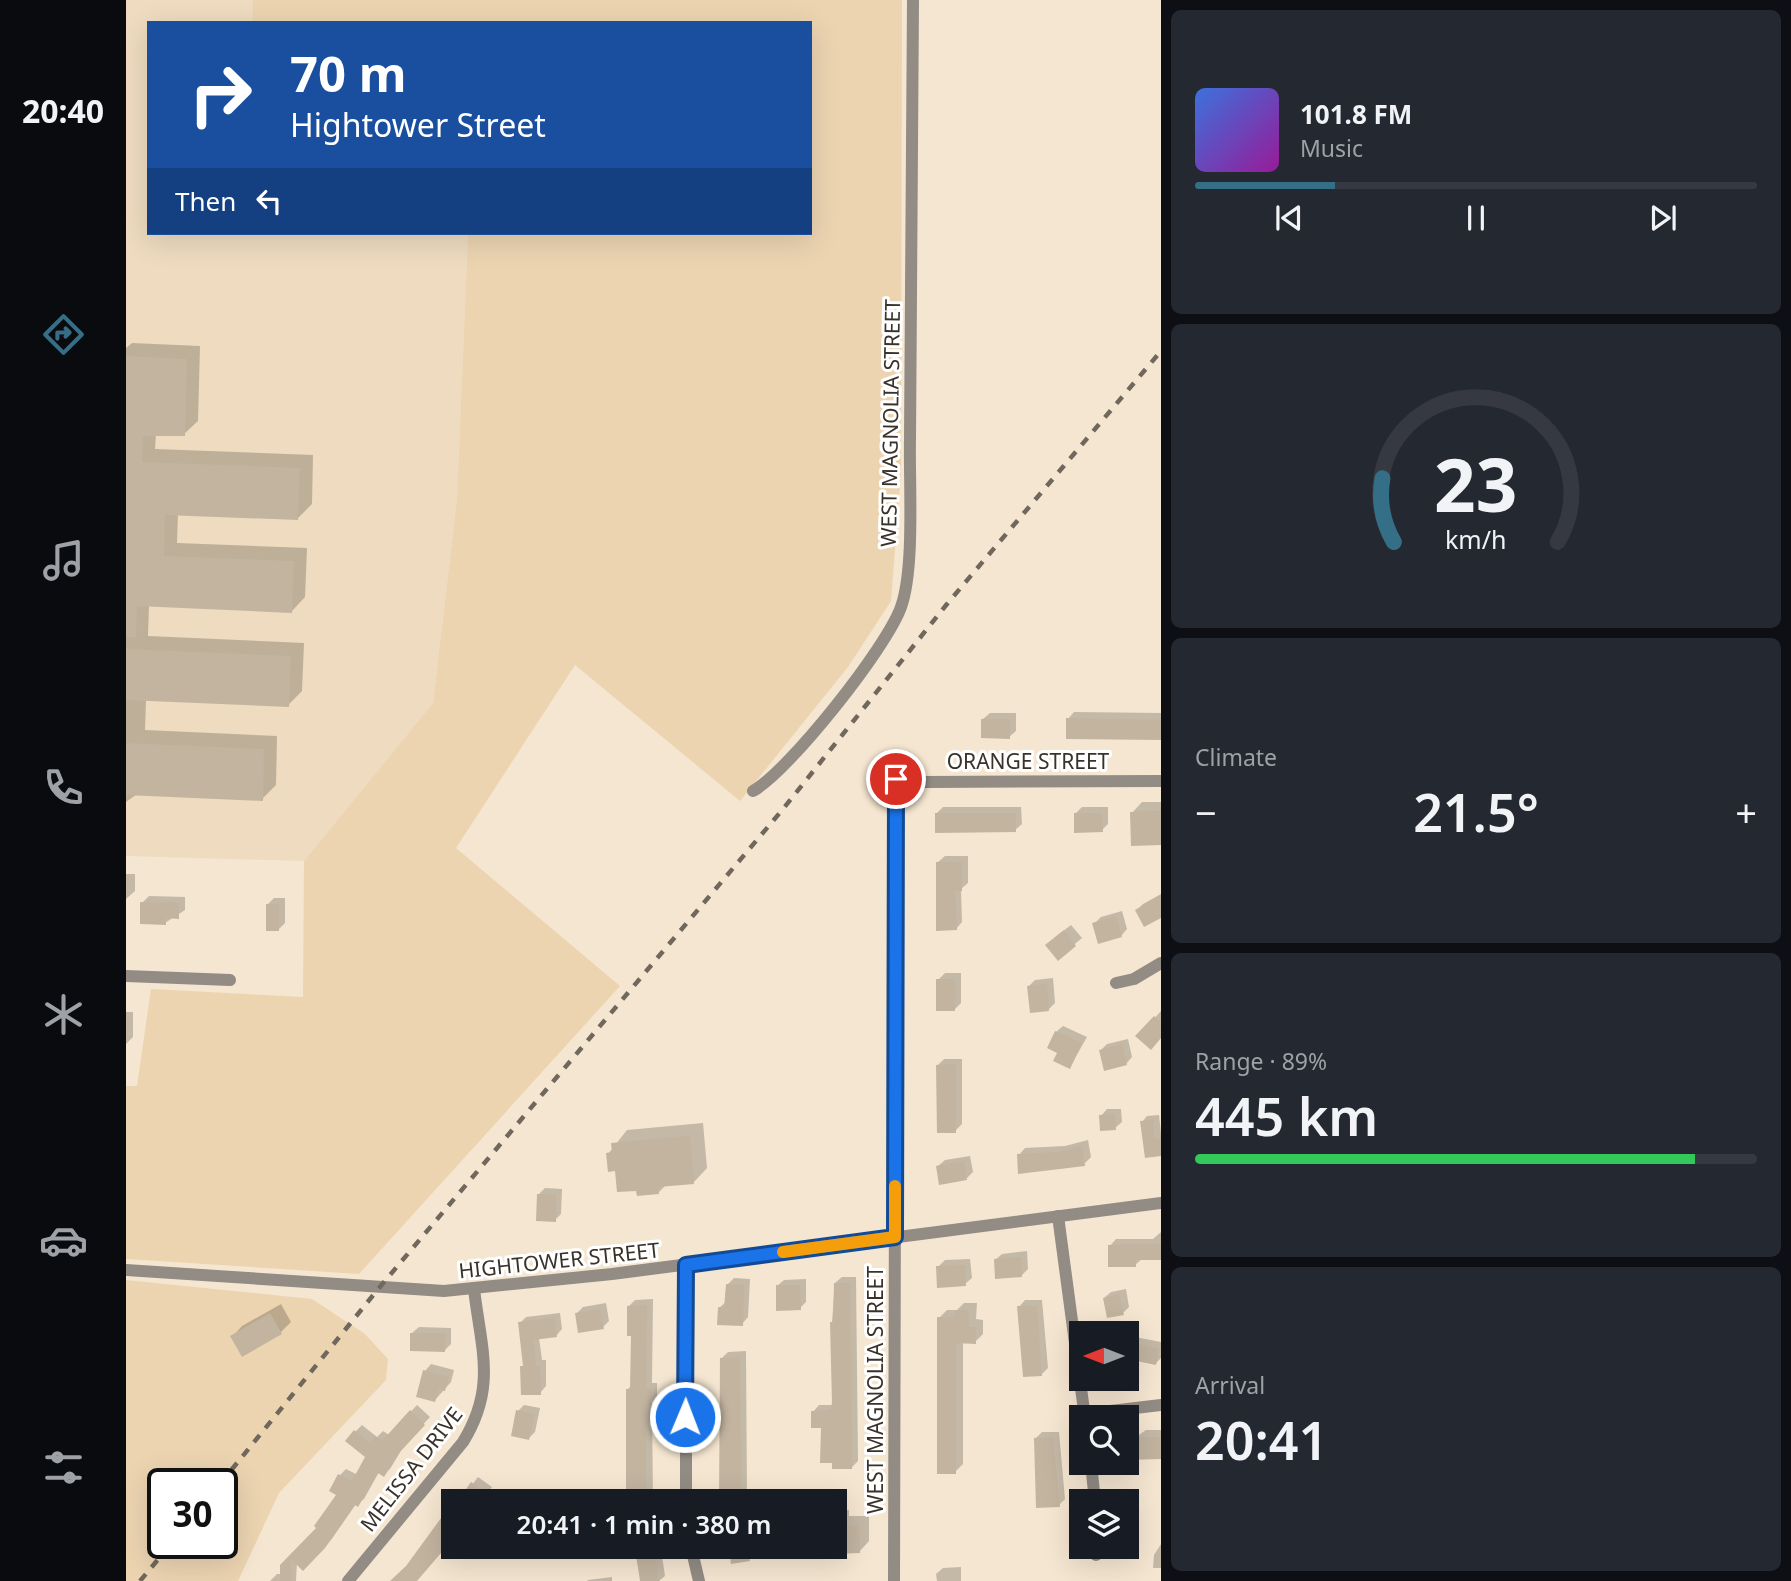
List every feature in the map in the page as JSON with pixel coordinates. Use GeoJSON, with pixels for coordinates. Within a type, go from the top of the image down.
{"type":"FeatureCollection","features":[{"type":"Feature","properties":{"kind":"street","name":"WEST MAGNOLIA STREET"},"geometry":{"type":"LineString","coordinates":[[753,791],[776,775],[809,739],[889,633],[902,605],[909,508],[913,0]]}},
{"type":"Feature","properties":{"kind":"street","name":"WEST MAGNOLIA STREET"},"geometry":{"type":"LineString","coordinates":[[894,1581],[896,779]]}},
{"type":"Feature","properties":{"kind":"street","name":"ORANGE STREET"},"geometry":{"type":"LineString","coordinates":[[896,779],[926,782],[1161,780]]}},
{"type":"Feature","properties":{"kind":"street"},"geometry":{"type":"LineString","coordinates":[[1116,983],[1134,979],[1161,963]]}},
{"type":"Feature","properties":{"kind":"street"},"geometry":{"type":"LineString","coordinates":[[126,976],[230,980]]}},
{"type":"Feature","properties":{"kind":"street","name":"HIGHTOWER STREET"},"geometry":{"type":"LineString","coordinates":[[126,1270],[421,1291],[474,1289],[686,1265],[1161,1203]]}},
{"type":"Feature","properties":{"kind":"street"},"geometry":{"type":"LineString","coordinates":[[1058,1216],[1084,1405]]}},
{"type":"Feature","properties":{"kind":"street"},"geometry":{"type":"LineString","coordinates":[[686,1265],[686,1489]]}},
{"type":"Feature","properties":{"kind":"street","name":"MELISSA DRIVE"},"geometry":{"type":"LineString","coordinates":[[348,1581],[463,1442],[477,1419],[485,1386],[474,1289]]}},
{"type":"Feature","properties":{"kind":"street"},"geometry":{"type":"LineString","coordinates":[[1139,1408],[1161,1405]]}},
{"type":"Feature","properties":{"kind":"street"},"geometry":{"type":"LineString","coordinates":[[694,1559],[699,1581]]}},
{"type":"Feature","properties":{"kind":"shaded area"},"geometry":{"type":"Polygon","coordinates":[[[126,0],[253,0],[252,21],[147,21],[147,235],[468,235],[457,499],[433,703],[304,861],[126,856],[126,0]]]}},
{"type":"Feature","properties":{"kind":"shaded area"},"geometry":{"type":"Polygon","coordinates":[[[253,0],[902,0],[901,471],[891,601],[848,667],[740,801],[575,665],[456,848],[620,986],[359,1274],[126,1259],[126,1086],[137,1086],[151,989],[303,997],[304,861],[433,703],[457,499],[468,235],[812,235],[812,21],[252,21],[253,0]]]}},
{"type":"Feature","properties":{"kind":"shaded area"},"geometry":{"type":"Polygon","coordinates":[[[126,1280],[312,1299],[365,1334],[388,1359],[386,1380],[279,1493],[238,1581],[126,1581],[126,1280]]]}},
{"type":"Feature","properties":{"kind":"building"},"geometry":{"type":"Polygon","coordinates":[[[126,356],[187,359],[185,436],[143,436],[142,462],[300,468],[298,520],[165,515],[164,556],[294,561],[292,613],[137,606],[136,637],[126,637],[126,356]]]}},
{"type":"Feature","properties":{"kind":"building"},"geometry":{"type":"Polygon","coordinates":[[[126,649],[291,656],[289,707],[126,700],[126,649]]]}},
{"type":"Feature","properties":{"kind":"building"},"geometry":{"type":"Polygon","coordinates":[[[1066,718],[1161,720],[1161,740],[1066,739],[1066,718]]]}},
{"type":"Feature","properties":{"kind":"building"},"geometry":{"type":"Polygon","coordinates":[[[981,719],[1010,719],[1010,739],[981,738],[981,719]]]}},
{"type":"Feature","properties":{"kind":"building"},"geometry":{"type":"Polygon","coordinates":[[[126,743],[264,749],[263,801],[126,795],[126,743]]]}},
{"type":"Feature","properties":{"kind":"building"},"geometry":{"type":"Polygon","coordinates":[[[1161,811],[1161,845],[1131,846],[1130,812],[1161,811]]]}},
{"type":"Feature","properties":{"kind":"building"},"geometry":{"type":"Polygon","coordinates":[[[935,813],[1016,813],[1016,832],[935,833],[935,813]]]}},
{"type":"Feature","properties":{"kind":"building"},"geometry":{"type":"Polygon","coordinates":[[[1074,813],[1102,813],[1103,832],[1074,833],[1074,813]]]}},
{"type":"Feature","properties":{"kind":"building"},"geometry":{"type":"Polygon","coordinates":[[[936,862],[962,862],[962,891],[955,891],[957,930],[936,931],[936,862]]]}},
{"type":"Feature","properties":{"kind":"building"},"geometry":{"type":"Polygon","coordinates":[[[1161,895],[1161,918],[1144,927],[1135,910],[1161,895]]]}},
{"type":"Feature","properties":{"kind":"building"},"geometry":{"type":"Polygon","coordinates":[[[140,902],[179,903],[179,919],[166,918],[166,925],[140,924],[140,902]]]}},
{"type":"Feature","properties":{"kind":"building"},"geometry":{"type":"Polygon","coordinates":[[[266,904],[279,904],[279,931],[266,931],[266,904]]]}},
{"type":"Feature","properties":{"kind":"building"},"geometry":{"type":"Polygon","coordinates":[[[1116,916],[1122,937],[1098,944],[1092,923],[1116,916]]]}},
{"type":"Feature","properties":{"kind":"building"},"geometry":{"type":"Polygon","coordinates":[[[1064,930],[1076,946],[1058,961],[1045,945],[1064,930]]]}},
{"type":"Feature","properties":{"kind":"building"},"geometry":{"type":"Polygon","coordinates":[[[936,979],[955,979],[955,1011],[936,1011],[936,979]]]}},
{"type":"Feature","properties":{"kind":"building"},"geometry":{"type":"Polygon","coordinates":[[[1047,984],[1049,1011],[1030,1013],[1027,986],[1047,984]]]}},
{"type":"Feature","properties":{"kind":"building"},"geometry":{"type":"Polygon","coordinates":[[[1154,1016],[1161,1022],[1161,1038],[1151,1050],[1135,1036],[1154,1016]]]}},
{"type":"Feature","properties":{"kind":"building"},"geometry":{"type":"Polygon","coordinates":[[[1055,1031],[1082,1043],[1070,1069],[1053,1061],[1057,1053],[1047,1048],[1055,1031]]]}},
{"type":"Feature","properties":{"kind":"building"},"geometry":{"type":"Polygon","coordinates":[[[1122,1044],[1127,1065],[1104,1071],[1099,1050],[1122,1044]]]}},
{"type":"Feature","properties":{"kind":"building"},"geometry":{"type":"Polygon","coordinates":[[[956,1064],[956,1133],[937,1133],[936,1065],[956,1064]]]}},
{"type":"Feature","properties":{"kind":"building"},"geometry":{"type":"Polygon","coordinates":[[[1115,1114],[1116,1130],[1100,1131],[1099,1115],[1115,1114]]]}},
{"type":"Feature","properties":{"kind":"building"},"geometry":{"type":"Polygon","coordinates":[[[1153,1120],[1154,1138],[1161,1138],[1161,1156],[1145,1158],[1140,1121],[1153,1120]]]}},
{"type":"Feature","properties":{"kind":"building"},"geometry":{"type":"Polygon","coordinates":[[[690,1136],[694,1184],[658,1187],[659,1194],[637,1196],[636,1191],[617,1192],[615,1171],[608,1172],[606,1153],[612,1152],[611,1143],[690,1136]]]}},
{"type":"Feature","properties":{"kind":"building"},"geometry":{"type":"Polygon","coordinates":[[[1082,1146],[1085,1166],[1018,1174],[1017,1154],[1058,1152],[1082,1146]]]}},
{"type":"Feature","properties":{"kind":"building"},"geometry":{"type":"Polygon","coordinates":[[[964,1161],[967,1180],[939,1185],[936,1166],[964,1161]]]}},
{"type":"Feature","properties":{"kind":"building"},"geometry":{"type":"Polygon","coordinates":[[[537,1194],[556,1195],[556,1222],[536,1221],[537,1194]]]}},
{"type":"Feature","properties":{"kind":"building"},"geometry":{"type":"Polygon","coordinates":[[[1161,1244],[1161,1260],[1136,1260],[1136,1267],[1108,1267],[1108,1245],[1161,1244]]]}},
{"type":"Feature","properties":{"kind":"building"},"geometry":{"type":"Polygon","coordinates":[[[1021,1257],[1022,1277],[995,1279],[994,1259],[1021,1257]]]}},
{"type":"Feature","properties":{"kind":"building"},"geometry":{"type":"Polygon","coordinates":[[[965,1265],[966,1286],[937,1288],[936,1266],[965,1265]]]}},
{"type":"Feature","properties":{"kind":"building"},"geometry":{"type":"Polygon","coordinates":[[[834,1283],[850,1283],[852,1469],[832,1469],[832,1463],[820,1463],[821,1428],[811,1428],[811,1411],[830,1410],[832,1403],[830,1322],[833,1322],[834,1283]]]}},
{"type":"Feature","properties":{"kind":"building"},"geometry":{"type":"Polygon","coordinates":[[[726,1284],[744,1285],[743,1326],[717,1325],[718,1307],[724,1308],[726,1284]]]}},
{"type":"Feature","properties":{"kind":"building"},"geometry":{"type":"Polygon","coordinates":[[[776,1285],[800,1285],[801,1310],[776,1311],[776,1285]]]}},
{"type":"Feature","properties":{"kind":"building"},"geometry":{"type":"Polygon","coordinates":[[[1119,1294],[1124,1315],[1107,1318],[1103,1298],[1119,1294]]]}},
{"type":"Feature","properties":{"kind":"building"},"geometry":{"type":"Polygon","coordinates":[[[647,1305],[646,1389],[652,1389],[651,1405],[646,1405],[646,1489],[626,1489],[626,1389],[630,1389],[631,1336],[627,1336],[627,1306],[647,1305]]]}},
{"type":"Feature","properties":{"kind":"building"},"geometry":{"type":"Polygon","coordinates":[[[1017,1306],[1037,1306],[1042,1376],[1023,1377],[1017,1306]]]}},
{"type":"Feature","properties":{"kind":"building"},"geometry":{"type":"Polygon","coordinates":[[[600,1309],[604,1329],[578,1333],[575,1313],[600,1309]]]}},
{"type":"Feature","properties":{"kind":"building"},"geometry":{"type":"Polygon","coordinates":[[[955,1310],[969,1310],[969,1327],[976,1327],[976,1344],[956,1343],[956,1474],[937,1474],[937,1317],[954,1318],[955,1310]]]}},
{"type":"Feature","properties":{"kind":"building"},"geometry":{"type":"Polygon","coordinates":[[[270,1313],[282,1334],[242,1357],[230,1336],[270,1313]]]}},
{"type":"Feature","properties":{"kind":"building"},"geometry":{"type":"Polygon","coordinates":[[[554,1318],[557,1337],[533,1340],[536,1366],[540,1366],[541,1395],[521,1395],[520,1366],[523,1366],[518,1322],[554,1318]]]}},
{"type":"Feature","properties":{"kind":"building"},"geometry":{"type":"Polygon","coordinates":[[[410,1333],[445,1333],[445,1352],[410,1351],[410,1333]]]}},
{"type":"Feature","properties":{"kind":"building"},"geometry":{"type":"Polygon","coordinates":[[[1139,1345],[1159,1349],[1156,1365],[1139,1361],[1139,1345]]]}},
{"type":"Feature","properties":{"kind":"building"},"geometry":{"type":"Polygon","coordinates":[[[740,1357],[741,1489],[719,1489],[720,1358],[740,1357]]]}},
{"type":"Feature","properties":{"kind":"building"},"geometry":{"type":"Polygon","coordinates":[[[423,1370],[449,1377],[445,1391],[439,1389],[435,1402],[416,1397],[423,1370]]]}},
{"type":"Feature","properties":{"kind":"building"},"geometry":{"type":"Polygon","coordinates":[[[410,1410],[425,1425],[399,1453],[384,1477],[378,1473],[358,1507],[355,1505],[325,1548],[303,1571],[291,1559],[291,1581],[280,1581],[280,1565],[316,1528],[314,1526],[336,1495],[329,1491],[338,1474],[352,1481],[365,1457],[345,1441],[354,1430],[370,1443],[375,1436],[382,1441],[410,1410]]]}},
{"type":"Feature","properties":{"kind":"building"},"geometry":{"type":"Polygon","coordinates":[[[516,1410],[535,1414],[529,1440],[511,1436],[516,1410]]]}},
{"type":"Feature","properties":{"kind":"building"},"geometry":{"type":"Polygon","coordinates":[[[1053,1437],[1060,1507],[1036,1508],[1034,1438],[1053,1437]]]}},
{"type":"Feature","properties":{"kind":"building"},"geometry":{"type":"Polygon","coordinates":[[[1139,1437],[1161,1437],[1161,1459],[1139,1460],[1139,1437]]]}},
{"type":"Feature","properties":{"kind":"building"},"geometry":{"type":"Polygon","coordinates":[[[471,1482],[480,1489],[466,1489],[471,1482]]]}},
{"type":"Feature","properties":{"kind":"building"},"geometry":{"type":"Polygon","coordinates":[[[441,1518],[441,1553],[417,1581],[390,1581],[406,1566],[441,1518]]]}},
{"type":"Feature","properties":{"kind":"building"},"geometry":{"type":"Polygon","coordinates":[[[859,1525],[860,1553],[847,1554],[847,1526],[859,1525]]]}},
{"type":"Feature","properties":{"kind":"building"},"geometry":{"type":"Polygon","coordinates":[[[637,1559],[656,1559],[659,1581],[640,1581],[637,1559]]]}},
{"type":"Feature","properties":{"kind":"building"},"geometry":{"type":"Polygon","coordinates":[[[730,1559],[750,1559],[750,1561],[731,1564],[730,1559]]]}},
{"type":"Feature","properties":{"kind":"railway"},"geometry":{"type":"LineString","coordinates":[[233,1468],[379,1288],[783,809],[947,604],[1161,351]]}},
{"type":"Feature","properties":{"kind":"railway"},"geometry":{"type":"LineString","coordinates":[[140,1581],[158,1559]]}},
{"type":"Feature","properties":{"kind":"slow traffic"},"geometry":{"type":"LineString","coordinates":[[783,1252],[895,1237],[895,1186]]}},
{"type":"Feature","properties":{"kind":"route"},"geometry":{"type":"LineString","coordinates":[[685,1417],[686,1265],[895,1237],[896,779]]}}]}
